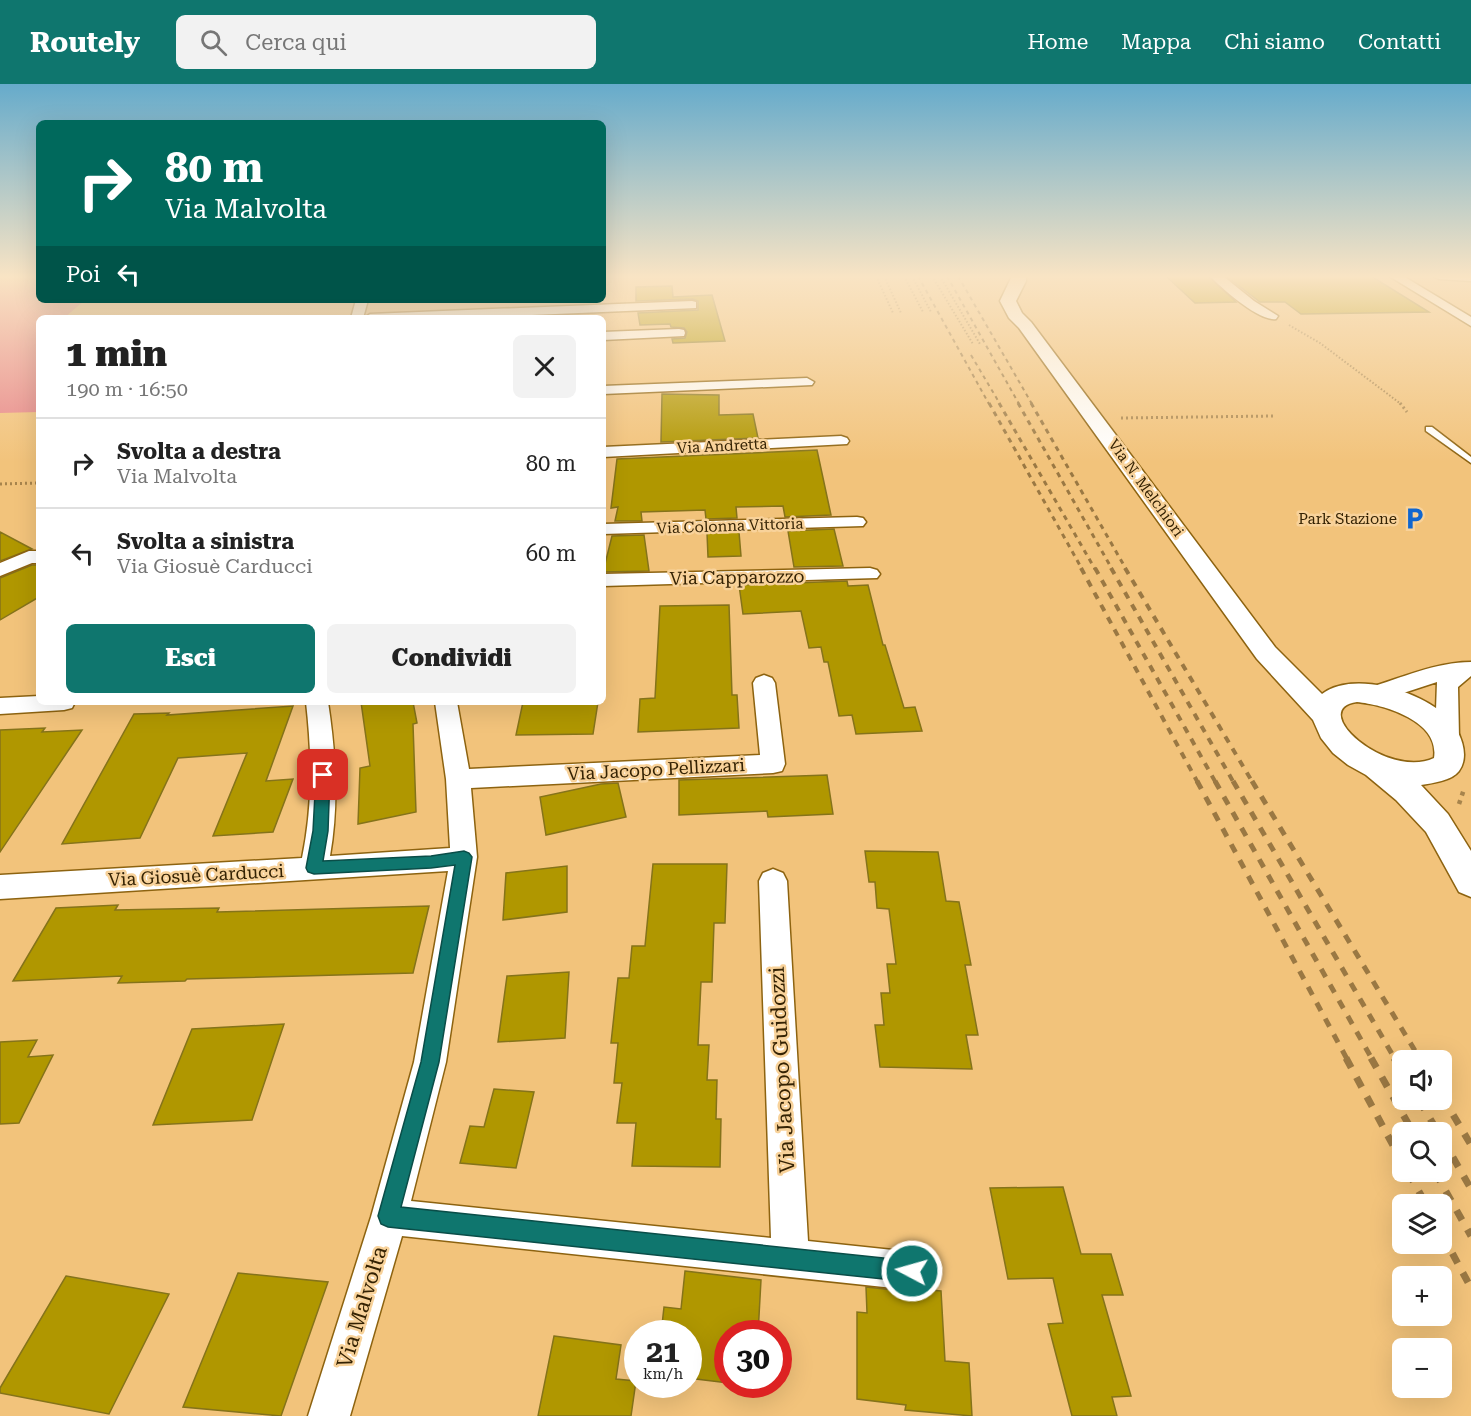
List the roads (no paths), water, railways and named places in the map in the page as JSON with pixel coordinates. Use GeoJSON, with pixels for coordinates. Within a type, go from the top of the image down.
{"type":"FeatureCollection","features":[{"type":"Feature","properties":{"kind":"street","name":"Via N. Melchiori"},"geometry":{"type":"LineString","coordinates":[[1035,338],[1266,653]]}},
{"type":"Feature","properties":{"kind":"street"},"geometry":{"type":"LineString","coordinates":[[606,390],[807,382]]}},
{"type":"Feature","properties":{"kind":"street","name":"Via Andretta"},"geometry":{"type":"LineString","coordinates":[[606,452],[840,441]]}},
{"type":"Feature","properties":{"kind":"street","name":"Via Colonna Vittoria"},"geometry":{"type":"LineString","coordinates":[[606,530],[857,522]]}},
{"type":"Feature","properties":{"kind":"street"},"geometry":{"type":"LineString","coordinates":[[0,570],[29,557],[36,557]]}},
{"type":"Feature","properties":{"kind":"street","name":"Via Capparozzo"},"geometry":{"type":"LineString","coordinates":[[606,580],[870,574]]}},
{"type":"Feature","properties":{"kind":"street"},"geometry":{"type":"LineString","coordinates":[[1266,653],[1305,678],[1410,706],[1438,726],[1447,738]]}},
{"type":"Feature","properties":{"kind":"street"},"geometry":{"type":"LineString","coordinates":[[1266,653],[1325,715],[1327,724],[1337,739],[1407,791],[1437,823],[1471,882]]}},
{"type":"Feature","properties":{"kind":"street"},"geometry":{"type":"LineString","coordinates":[[1325,715],[1331,701],[1409,684],[1429,675],[1469,669]]}},
{"type":"Feature","properties":{"kind":"street"},"geometry":{"type":"LineString","coordinates":[[1368,762],[1416,775],[1441,770],[1448,764],[1451,756],[1447,738],[1447,684],[1469,669]]}},
{"type":"Feature","properties":{"kind":"street","name":"Via Jacopo Pellizzari"},"geometry":{"type":"LineString","coordinates":[[458,778],[773,764],[764,683]]}},
{"type":"Feature","properties":{"kind":"street"},"geometry":{"type":"LineString","coordinates":[[0,706],[36,704]]}},
{"type":"Feature","properties":{"kind":"street"},"geometry":{"type":"LineString","coordinates":[[314,868],[321,831],[324,756],[317,705]]}},
{"type":"Feature","properties":{"kind":"street","name":"Via Malvolta"},"geometry":{"type":"LineString","coordinates":[[329,1416],[388,1216],[430,1062],[464,857],[458,778],[446,705]]}},
{"type":"Feature","properties":{"kind":"street"},"geometry":{"type":"LineString","coordinates":[[1437,823],[1433,792],[1441,770]]}},
{"type":"Feature","properties":{"kind":"street","name":"Via Giosuè Carducci"},"geometry":{"type":"LineString","coordinates":[[0,886],[431,862],[464,857]]}},
{"type":"Feature","properties":{"kind":"street","name":"Via Jacopo Guidozzi"},"geometry":{"type":"LineString","coordinates":[[773,881],[790,1258]]}},
{"type":"Feature","properties":{"kind":"street"},"geometry":{"type":"LineString","coordinates":[[388,1216],[912,1271]]}},
{"type":"Feature","properties":{"kind":"lane"},"geometry":{"type":"LineString","coordinates":[[1429,429],[1471,462]]}},
{"type":"Feature","properties":{"kind":"railway"},"geometry":{"type":"LineString","coordinates":[[952,338],[989,404]]}},
{"type":"Feature","properties":{"kind":"railway"},"geometry":{"type":"LineString","coordinates":[[982,338],[1019,404]]}},
{"type":"Feature","properties":{"kind":"railway"},"geometry":{"type":"LineString","coordinates":[[994,338],[1032,404]]}},
{"type":"Feature","properties":{"kind":"railway"},"geometry":{"type":"LineString","coordinates":[[971,355],[1000,404]]}},
{"type":"Feature","properties":{"kind":"railway"},"geometry":{"type":"LineString","coordinates":[[989,403],[1082,569]]}},
{"type":"Feature","properties":{"kind":"railway"},"geometry":{"type":"LineString","coordinates":[[999,403],[1095,569]]}},
{"type":"Feature","properties":{"kind":"railway"},"geometry":{"type":"LineString","coordinates":[[1018,403],[1112,569]]}},
{"type":"Feature","properties":{"kind":"railway"},"geometry":{"type":"LineString","coordinates":[[1031,403],[1126,569]]}},
{"type":"Feature","properties":{"kind":"railway"},"geometry":{"type":"LineString","coordinates":[[1081,568],[1198,783]]}},
{"type":"Feature","properties":{"kind":"railway"},"geometry":{"type":"LineString","coordinates":[[1095,568],[1216,783]]}},
{"type":"Feature","properties":{"kind":"railway"},"geometry":{"type":"LineString","coordinates":[[1111,568],[1234,783]]}},
{"type":"Feature","properties":{"kind":"railway"},"geometry":{"type":"LineString","coordinates":[[1125,568],[1253,783]]}},
{"type":"Feature","properties":{"kind":"railway"},"geometry":{"type":"LineString","coordinates":[[1197,781],[1347,1059]]}},
{"type":"Feature","properties":{"kind":"railway"},"geometry":{"type":"LineString","coordinates":[[1215,781],[1372,1059]]}},
{"type":"Feature","properties":{"kind":"railway"},"geometry":{"type":"LineString","coordinates":[[1233,781],[1392,1054]]}},
{"type":"Feature","properties":{"kind":"railway"},"geometry":{"type":"LineString","coordinates":[[1252,781],[1415,1050]]}},
{"type":"Feature","properties":{"kind":"railway"},"geometry":{"type":"LineString","coordinates":[[1346,1058],[1392,1143]]}},
{"type":"Feature","properties":{"kind":"railway"},"geometry":{"type":"LineString","coordinates":[[1371,1058],[1407,1122]]}},
{"type":"Feature","properties":{"kind":"railway"},"geometry":{"type":"LineString","coordinates":[[1425,1110],[1432,1122]]}},
{"type":"Feature","properties":{"kind":"railway"},"geometry":{"type":"LineString","coordinates":[[1450,1110],[1471,1145]]}},
{"type":"Feature","properties":{"kind":"railway"},"geometry":{"type":"LineString","coordinates":[[1452,1156],[1471,1189]]}},
{"type":"Feature","properties":{"kind":"railway"},"geometry":{"type":"LineString","coordinates":[[1414,1182],[1420,1194]]}},
{"type":"Feature","properties":{"kind":"railway"},"geometry":{"type":"LineString","coordinates":[[1441,1182],[1471,1236]]}},
{"type":"Feature","properties":{"kind":"railway"},"geometry":{"type":"LineString","coordinates":[[1452,1253],[1471,1288]]}},
{"type":"Feature","properties":{"kind":"place","name":"Park Stazione"},"geometry":{"type":"Point","coordinates":[1415,519]}}]}
